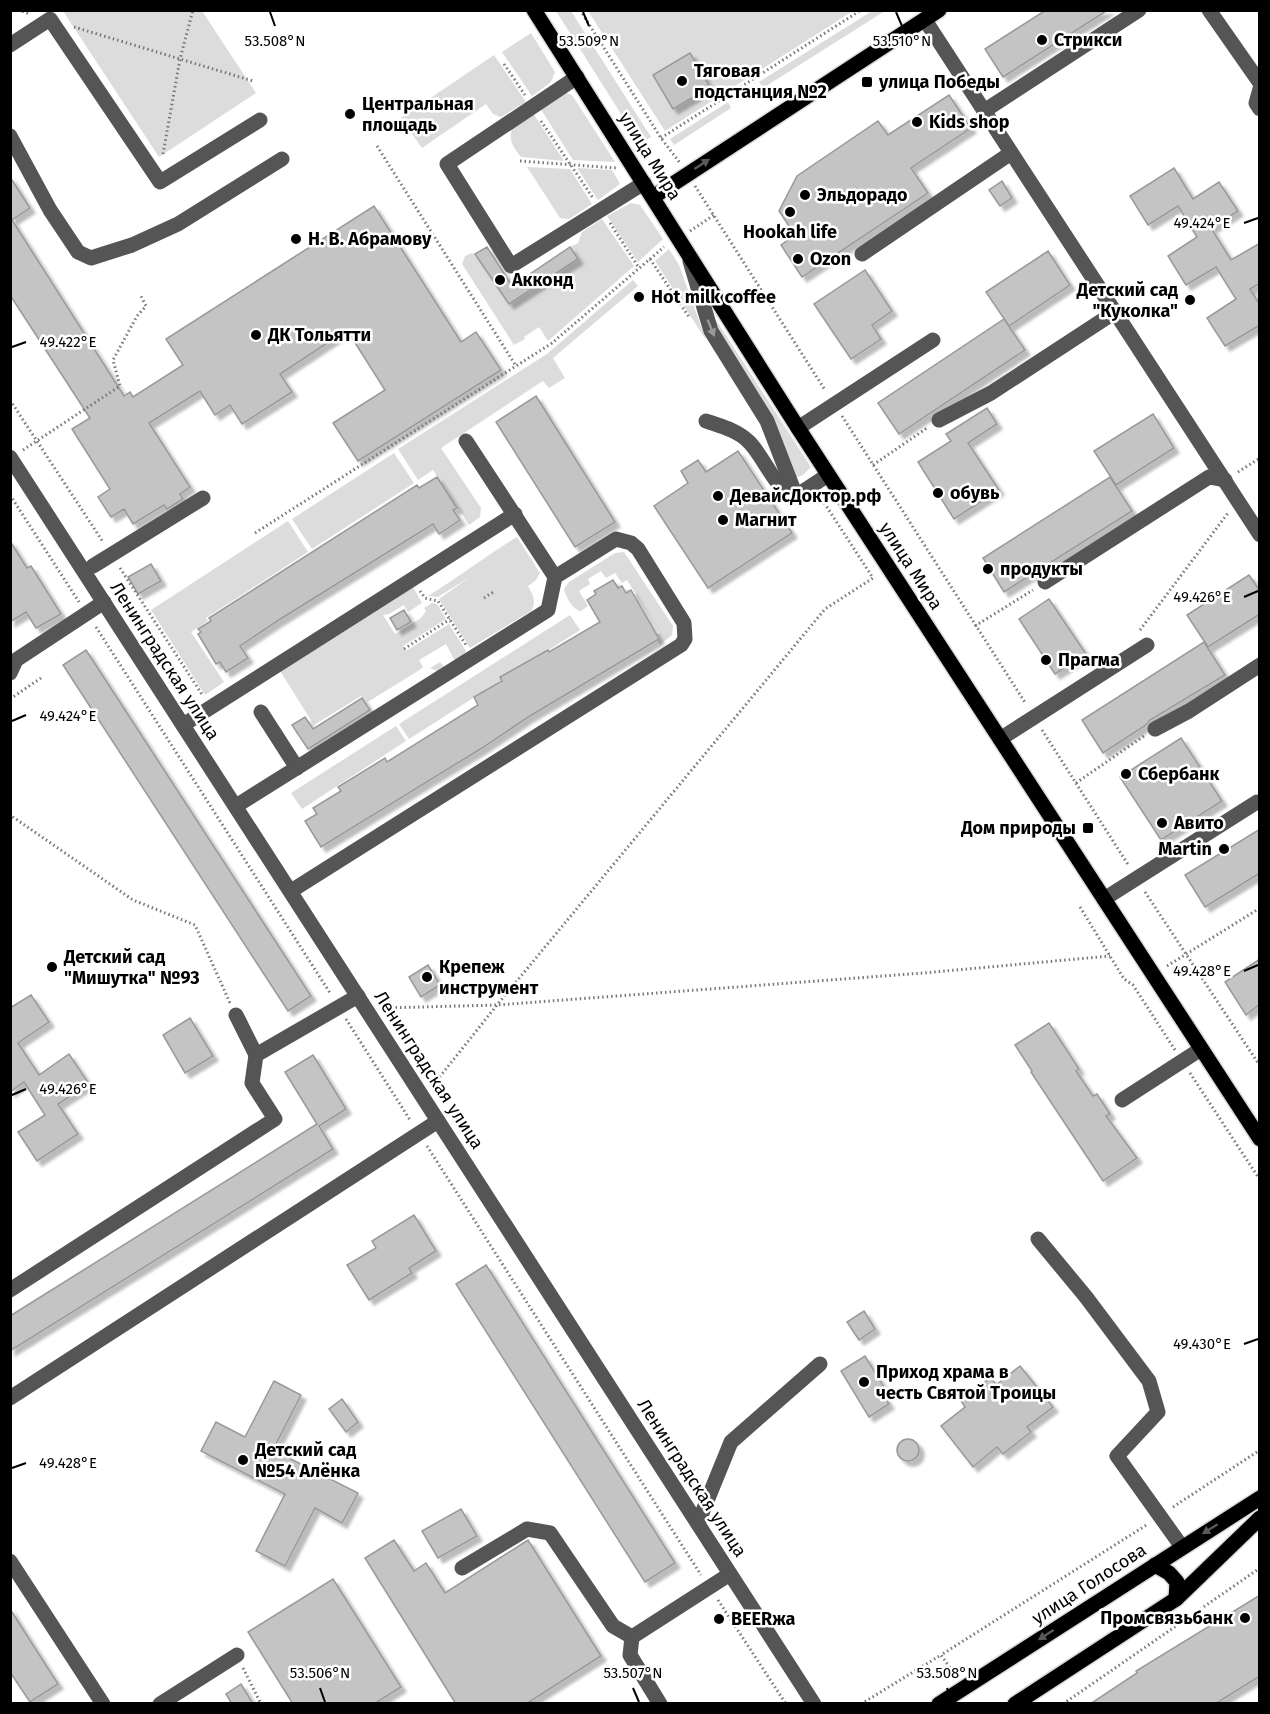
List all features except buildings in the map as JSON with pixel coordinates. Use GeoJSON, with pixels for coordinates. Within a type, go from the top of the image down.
{"type":"FeatureCollection","features":[{"type":"Feature","properties":{"kind":"main road","name":"улица Мира"},"geometry":{"type":"LineString","coordinates":[[534,10],[828,475],[1260,1139]]}},
{"type":"Feature","properties":{"kind":"main road"},"geometry":{"type":"LineString","coordinates":[[653,197],[939,10]]}},
{"type":"Feature","properties":{"kind":"main road","name":"улица Голосова"},"geometry":{"type":"LineString","coordinates":[[939,1704],[1260,1498]]}},
{"type":"Feature","properties":{"kind":"main road"},"geometry":{"type":"LineString","coordinates":[[1015,1704],[1176,1599],[1260,1518]]}},
{"type":"Feature","properties":{"kind":"main road"},"geometry":{"type":"LineString","coordinates":[[1155,1565],[1169,1573],[1177,1582],[1176,1599]]}},
{"type":"Feature","properties":{"kind":"street"},"geometry":{"type":"LineString","coordinates":[[984,111],[1139,10]]}},
{"type":"Feature","properties":{"kind":"street"},"geometry":{"type":"LineString","coordinates":[[1209,10],[1260,83]]}},
{"type":"Feature","properties":{"kind":"street"},"geometry":{"type":"LineString","coordinates":[[10,45],[50,19],[160,182],[260,120]]}},
{"type":"Feature","properties":{"kind":"street"},"geometry":{"type":"LineString","coordinates":[[925,20],[1260,535]]}},
{"type":"Feature","properties":{"kind":"street"},"geometry":{"type":"LineString","coordinates":[[577,76],[447,164],[512,266],[644,183]]}},
{"type":"Feature","properties":{"kind":"street"},"geometry":{"type":"LineString","coordinates":[[1260,89],[1256,103],[1260,109]]}},
{"type":"Feature","properties":{"kind":"street"},"geometry":{"type":"LineString","coordinates":[[10,136],[50,210],[78,252],[91,258],[132,245],[178,224],[282,159]]}},
{"type":"Feature","properties":{"kind":"street"},"geometry":{"type":"LineString","coordinates":[[862,254],[1011,153]]}},
{"type":"Feature","properties":{"kind":"street"},"geometry":{"type":"LineString","coordinates":[[688,252],[711,331],[767,421],[796,496]]}},
{"type":"Feature","properties":{"kind":"street"},"geometry":{"type":"LineString","coordinates":[[939,420],[991,393],[1115,312]]}},
{"type":"Feature","properties":{"kind":"street"},"geometry":{"type":"LineString","coordinates":[[798,428],[933,340]]}},
{"type":"Feature","properties":{"kind":"street"},"geometry":{"type":"LineString","coordinates":[[705,421],[731,429],[747,440],[759,453],[783,490],[791,496],[796,496],[828,475]]}},
{"type":"Feature","properties":{"kind":"street"},"geometry":{"type":"LineString","coordinates":[[236,806],[548,610],[555,577],[466,441]]}},
{"type":"Feature","properties":{"kind":"street","name":"Ленинградская улица"},"geometry":{"type":"LineString","coordinates":[[15,455],[104,602],[814,1704]]}},
{"type":"Feature","properties":{"kind":"street"},"geometry":{"type":"LineString","coordinates":[[1045,582],[1209,477],[1225,480]]}},
{"type":"Feature","properties":{"kind":"street"},"geometry":{"type":"LineString","coordinates":[[93,567],[203,498]]}},
{"type":"Feature","properties":{"kind":"street"},"geometry":{"type":"LineString","coordinates":[[183,725],[515,514]]}},
{"type":"Feature","properties":{"kind":"street"},"geometry":{"type":"LineString","coordinates":[[291,891],[681,645],[685,639],[684,623],[638,549],[631,543],[616,539],[555,577]]}},
{"type":"Feature","properties":{"kind":"street"},"geometry":{"type":"LineString","coordinates":[[10,673],[16,660],[104,602]]}},
{"type":"Feature","properties":{"kind":"street"},"geometry":{"type":"LineString","coordinates":[[1000,739],[1147,645]]}},
{"type":"Feature","properties":{"kind":"street"},"geometry":{"type":"LineString","coordinates":[[1155,729],[1189,711],[1260,665]]}},
{"type":"Feature","properties":{"kind":"street"},"geometry":{"type":"LineString","coordinates":[[261,712],[297,768]]}},
{"type":"Feature","properties":{"kind":"street"},"geometry":{"type":"LineString","coordinates":[[1104,899],[1257,802]]}},
{"type":"Feature","properties":{"kind":"street"},"geometry":{"type":"LineString","coordinates":[[256,1055],[358,996]]}},
{"type":"Feature","properties":{"kind":"street"},"geometry":{"type":"LineString","coordinates":[[10,1290],[275,1119],[252,1083],[256,1055],[236,1015]]}},
{"type":"Feature","properties":{"kind":"street"},"geometry":{"type":"LineString","coordinates":[[1122,1100],[1201,1049]]}},
{"type":"Feature","properties":{"kind":"street"},"geometry":{"type":"LineString","coordinates":[[10,1398],[438,1120]]}},
{"type":"Feature","properties":{"kind":"street"},"geometry":{"type":"LineString","coordinates":[[1038,1239],[1086,1297],[1149,1381],[1158,1412],[1117,1456],[1182,1547]]}},
{"type":"Feature","properties":{"kind":"street"},"geometry":{"type":"LineString","coordinates":[[698,1523],[731,1442],[820,1364]]}},
{"type":"Feature","properties":{"kind":"street"},"geometry":{"type":"LineString","coordinates":[[462,1568],[527,1529],[550,1533],[614,1626],[632,1637]]}},
{"type":"Feature","properties":{"kind":"street"},"geometry":{"type":"LineString","coordinates":[[10,1561],[103,1704]]}},
{"type":"Feature","properties":{"kind":"street"},"geometry":{"type":"LineString","coordinates":[[632,1637],[730,1574]]}},
{"type":"Feature","properties":{"kind":"street"},"geometry":{"type":"LineString","coordinates":[[632,1637],[630,1655],[660,1704]]}},
{"type":"Feature","properties":{"kind":"street"},"geometry":{"type":"LineString","coordinates":[[160,1704],[237,1655]]}},
{"type":"Feature","properties":{"kind":"path"},"geometry":{"type":"LineString","coordinates":[[18,10],[253,81]]}},
{"type":"Feature","properties":{"kind":"path"},"geometry":{"type":"LineString","coordinates":[[163,154],[180,59],[193,10]]}},
{"type":"Feature","properties":{"kind":"path"},"geometry":{"type":"LineString","coordinates":[[580,10],[1185,955],[1260,1066]]}},
{"type":"Feature","properties":{"kind":"path"},"geometry":{"type":"LineString","coordinates":[[661,138],[861,10]]}},
{"type":"Feature","properties":{"kind":"path"},"geometry":{"type":"LineString","coordinates":[[504,64],[639,268]]}},
{"type":"Feature","properties":{"kind":"path"},"geometry":{"type":"LineString","coordinates":[[520,161],[617,168]]}},
{"type":"Feature","properties":{"kind":"path"},"geometry":{"type":"LineString","coordinates":[[15,455],[120,386],[113,360],[137,316],[146,306],[140,294]]}},
{"type":"Feature","properties":{"kind":"path"},"geometry":{"type":"LineString","coordinates":[[255,533],[516,366]]}},
{"type":"Feature","properties":{"kind":"path"},"geometry":{"type":"LineString","coordinates":[[873,465],[939,420]]}},
{"type":"Feature","properties":{"kind":"path"},"geometry":{"type":"LineString","coordinates":[[1225,480],[1260,458]]}},
{"type":"Feature","properties":{"kind":"path"},"geometry":{"type":"LineString","coordinates":[[423,1097],[825,609],[873,578],[813,485]]}},
{"type":"Feature","properties":{"kind":"path"},"geometry":{"type":"LineString","coordinates":[[10,495],[786,1704]]}},
{"type":"Feature","properties":{"kind":"path"},"geometry":{"type":"LineString","coordinates":[[1140,630],[1238,500]]}},
{"type":"Feature","properties":{"kind":"path"},"geometry":{"type":"LineString","coordinates":[[413,579],[425,598],[438,601],[474,657]]}},
{"type":"Feature","properties":{"kind":"path"},"geometry":{"type":"LineString","coordinates":[[975,626],[1045,582]]}},
{"type":"Feature","properties":{"kind":"path"},"geometry":{"type":"LineString","coordinates":[[484,598],[495,591]]}},
{"type":"Feature","properties":{"kind":"path"},"geometry":{"type":"LineString","coordinates":[[404,649],[450,619]]}},
{"type":"Feature","properties":{"kind":"path"},"geometry":{"type":"LineString","coordinates":[[10,699],[41,678]]}},
{"type":"Feature","properties":{"kind":"path"},"geometry":{"type":"LineString","coordinates":[[1076,783],[1155,729]]}},
{"type":"Feature","properties":{"kind":"path"},"geometry":{"type":"LineString","coordinates":[[11,816],[133,900],[195,925],[236,1015]]}},
{"type":"Feature","properties":{"kind":"path"},"geometry":{"type":"LineString","coordinates":[[1080,907],[1124,979],[1133,985],[1260,1180]]}},
{"type":"Feature","properties":{"kind":"path"},"geometry":{"type":"LineString","coordinates":[[1153,975],[1260,908]]}},
{"type":"Feature","properties":{"kind":"path"},"geometry":{"type":"LineString","coordinates":[[382,1008],[497,1005],[922,973],[1110,956]]}},
{"type":"Feature","properties":{"kind":"path"},"geometry":{"type":"LineString","coordinates":[[861,1704],[1260,1450]]}},
{"type":"Feature","properties":{"kind":"path"},"geometry":{"type":"LineString","coordinates":[[1063,1704],[1260,1568]]}},
{"type":"Feature","properties":{"kind":"path"},"geometry":{"type":"LineString","coordinates":[[237,1655],[261,1704]]}},
{"type":"Feature","properties":{"kind":"path"},"geometry":{"type":"LineString","coordinates":[[941,1655],[964,1688]]}},
{"type":"Feature","properties":{"kind":"shaded area"},"geometry":{"type":"Polygon","coordinates":[[[63,11],[202,11],[256,93],[159,157],[63,11]]]}},
{"type":"Feature","properties":{"kind":"shaded area"},"geometry":{"type":"Polygon","coordinates":[[[556,11],[571,11],[651,137],[640,144],[556,11]]]}},
{"type":"Feature","properties":{"kind":"shaded area"},"geometry":{"type":"Polygon","coordinates":[[[588,11],[853,11],[665,131],[588,11]]]}},
{"type":"Feature","properties":{"kind":"shaded area"},"geometry":{"type":"Polygon","coordinates":[[[872,11],[885,11],[763,88],[759,82],[872,11]]]}},
{"type":"Feature","properties":{"kind":"shaded area"},"geometry":{"type":"Polygon","coordinates":[[[531,33],[555,72],[551,82],[532,96],[502,52],[531,33]]]}},
{"type":"Feature","properties":{"kind":"shaded area"},"geometry":{"type":"Polygon","coordinates":[[[494,55],[526,102],[501,117],[493,114],[486,104],[422,148],[401,118],[494,55]]]}},
{"type":"Feature","properties":{"kind":"shaded area"},"geometry":{"type":"Polygon","coordinates":[[[566,93],[572,95],[615,162],[573,160],[540,108],[566,93]]]}},
{"type":"Feature","properties":{"kind":"shaded area"},"geometry":{"type":"Polygon","coordinates":[[[728,102],[731,108],[674,145],[670,139],[728,102]]]}},
{"type":"Feature","properties":{"kind":"shaded area"},"geometry":{"type":"Polygon","coordinates":[[[533,113],[564,161],[521,157],[514,147],[511,141],[512,129],[533,113]]]}},
{"type":"Feature","properties":{"kind":"shaded area"},"geometry":{"type":"Polygon","coordinates":[[[527,167],[570,169],[592,204],[569,219],[560,218],[527,167]]]}},
{"type":"Feature","properties":{"kind":"shaded area"},"geometry":{"type":"Polygon","coordinates":[[[577,168],[612,170],[620,184],[598,200],[577,168]]]}},
{"type":"Feature","properties":{"kind":"shaded area"},"geometry":{"type":"Polygon","coordinates":[[[631,203],[640,205],[663,239],[638,262],[607,216],[631,203]]]}},
{"type":"Feature","properties":{"kind":"shaded area"},"geometry":{"type":"Polygon","coordinates":[[[602,219],[634,266],[548,341],[539,327],[514,345],[462,264],[465,256],[475,254],[509,304],[577,259],[570,247],[578,243],[582,232],[602,219]]]}},
{"type":"Feature","properties":{"kind":"shaded area"},"geometry":{"type":"Polygon","coordinates":[[[669,249],[679,265],[706,340],[655,261],[669,249]]]}},
{"type":"Feature","properties":{"kind":"shaded area"},"geometry":{"type":"Polygon","coordinates":[[[633,280],[638,286],[553,358],[565,378],[549,388],[543,381],[441,448],[481,508],[480,517],[469,525],[433,470],[418,480],[398,449],[547,354],[633,280]]]}},
{"type":"Feature","properties":{"kind":"shaded area"},"geometry":{"type":"Polygon","coordinates":[[[716,320],[811,467],[803,475],[795,478],[713,322],[716,320]]]}},
{"type":"Feature","properties":{"kind":"shaded area"},"geometry":{"type":"Polygon","coordinates":[[[394,453],[414,483],[312,549],[292,519],[394,453]]]}},
{"type":"Feature","properties":{"kind":"shaded area"},"geometry":{"type":"Polygon","coordinates":[[[288,521],[308,552],[206,618],[208,621],[191,632],[224,682],[205,695],[151,610],[288,521]]]}},
{"type":"Feature","properties":{"kind":"shaded area"},"geometry":{"type":"Polygon","coordinates":[[[517,537],[540,573],[536,580],[528,586],[534,599],[533,608],[470,648],[439,599],[470,577],[438,597],[428,596],[517,537]]]}},
{"type":"Feature","properties":{"kind":"shaded area"},"geometry":{"type":"Polygon","coordinates":[[[624,552],[673,626],[672,635],[660,645],[655,636],[660,633],[627,580],[622,583],[615,573],[606,578],[601,571],[588,579],[590,584],[579,591],[588,606],[581,611],[573,606],[565,592],[564,589],[569,582],[615,553],[624,552]]]}},
{"type":"Feature","properties":{"kind":"shaded area"},"geometry":{"type":"Polygon","coordinates":[[[413,587],[422,603],[408,612],[404,605],[383,615],[395,634],[421,618],[426,611],[424,608],[432,603],[437,604],[446,619],[403,646],[406,651],[449,624],[466,651],[457,665],[439,672],[430,668],[440,662],[444,667],[455,661],[446,644],[419,660],[423,667],[418,671],[366,703],[361,696],[314,725],[280,671],[413,587]]]}},
{"type":"Feature","properties":{"kind":"shaded area"},"geometry":{"type":"Polygon","coordinates":[[[570,615],[580,630],[409,739],[399,724],[570,615]]]}},
{"type":"Feature","properties":{"kind":"shaded area"},"geometry":{"type":"Polygon","coordinates":[[[396,726],[406,741],[302,809],[291,793],[396,726]]]}},
{"type":"Feature","properties":{"kind":"place","name":"Стрикси"},"geometry":{"type":"Point","coordinates":[1042,40]}},
{"type":"Feature","properties":{"kind":"place","name":"Тяговая подстанция №2"},"geometry":{"type":"Point","coordinates":[682,81]}},
{"type":"Feature","properties":{"kind":"place","name":"улица Победы"},"geometry":{"type":"Point","coordinates":[867,82]}},
{"type":"Feature","properties":{"kind":"place","name":"Центральная площадь"},"geometry":{"type":"Point","coordinates":[350,114]}},
{"type":"Feature","properties":{"kind":"place","name":"Kids shop"},"geometry":{"type":"Point","coordinates":[917,122]}},
{"type":"Feature","properties":{"kind":"place","name":"Эльдорадо"},"geometry":{"type":"Point","coordinates":[805,195]}},
{"type":"Feature","properties":{"kind":"place","name":"Hookah life"},"geometry":{"type":"Point","coordinates":[790,212]}},
{"type":"Feature","properties":{"kind":"place","name":"Н. В. Абрамову"},"geometry":{"type":"Point","coordinates":[296,239]}},
{"type":"Feature","properties":{"kind":"place","name":"Ozon"},"geometry":{"type":"Point","coordinates":[798,259]}},
{"type":"Feature","properties":{"kind":"place","name":"Акконд"},"geometry":{"type":"Point","coordinates":[500,280]}},
{"type":"Feature","properties":{"kind":"place","name":"Hot milk coffee"},"geometry":{"type":"Point","coordinates":[639,297]}},
{"type":"Feature","properties":{"kind":"place","name":"Детский сад \"Куколка\""},"geometry":{"type":"Point","coordinates":[1190,300]}},
{"type":"Feature","properties":{"kind":"place","name":"ДК Тольятти"},"geometry":{"type":"Point","coordinates":[256,335]}},
{"type":"Feature","properties":{"kind":"place","name":"обувь"},"geometry":{"type":"Point","coordinates":[938,493]}},
{"type":"Feature","properties":{"kind":"place","name":"ДевайсДоктор.рф"},"geometry":{"type":"Point","coordinates":[718,496]}},
{"type":"Feature","properties":{"kind":"place","name":"Магнит"},"geometry":{"type":"Point","coordinates":[723,520]}},
{"type":"Feature","properties":{"kind":"place","name":"продукты"},"geometry":{"type":"Point","coordinates":[988,569]}},
{"type":"Feature","properties":{"kind":"place","name":"Прагма"},"geometry":{"type":"Point","coordinates":[1046,660]}},
{"type":"Feature","properties":{"kind":"place","name":"Сбербанк"},"geometry":{"type":"Point","coordinates":[1126,774]}},
{"type":"Feature","properties":{"kind":"place","name":"Авито"},"geometry":{"type":"Point","coordinates":[1162,823]}},
{"type":"Feature","properties":{"kind":"place","name":"Дом природы"},"geometry":{"type":"Point","coordinates":[1088,828]}},
{"type":"Feature","properties":{"kind":"place","name":"Martin"},"geometry":{"type":"Point","coordinates":[1224,849]}},
{"type":"Feature","properties":{"kind":"place","name":"Детский сад \"Мишутка\" №93"},"geometry":{"type":"Point","coordinates":[52,967]}},
{"type":"Feature","properties":{"kind":"place","name":"Крепеж инструмент"},"geometry":{"type":"Point","coordinates":[427,977]}},
{"type":"Feature","properties":{"kind":"place","name":"Приход храма в честь Святой Троицы"},"geometry":{"type":"Point","coordinates":[864,1382]}},
{"type":"Feature","properties":{"kind":"place","name":"Детский сад №54 Алёнка"},"geometry":{"type":"Point","coordinates":[243,1460]}},
{"type":"Feature","properties":{"kind":"place","name":"Промсвязьбанк"},"geometry":{"type":"Point","coordinates":[1245,1618]}},
{"type":"Feature","properties":{"kind":"place","name":"BEERжа"},"geometry":{"type":"Point","coordinates":[719,1619]}}]}
